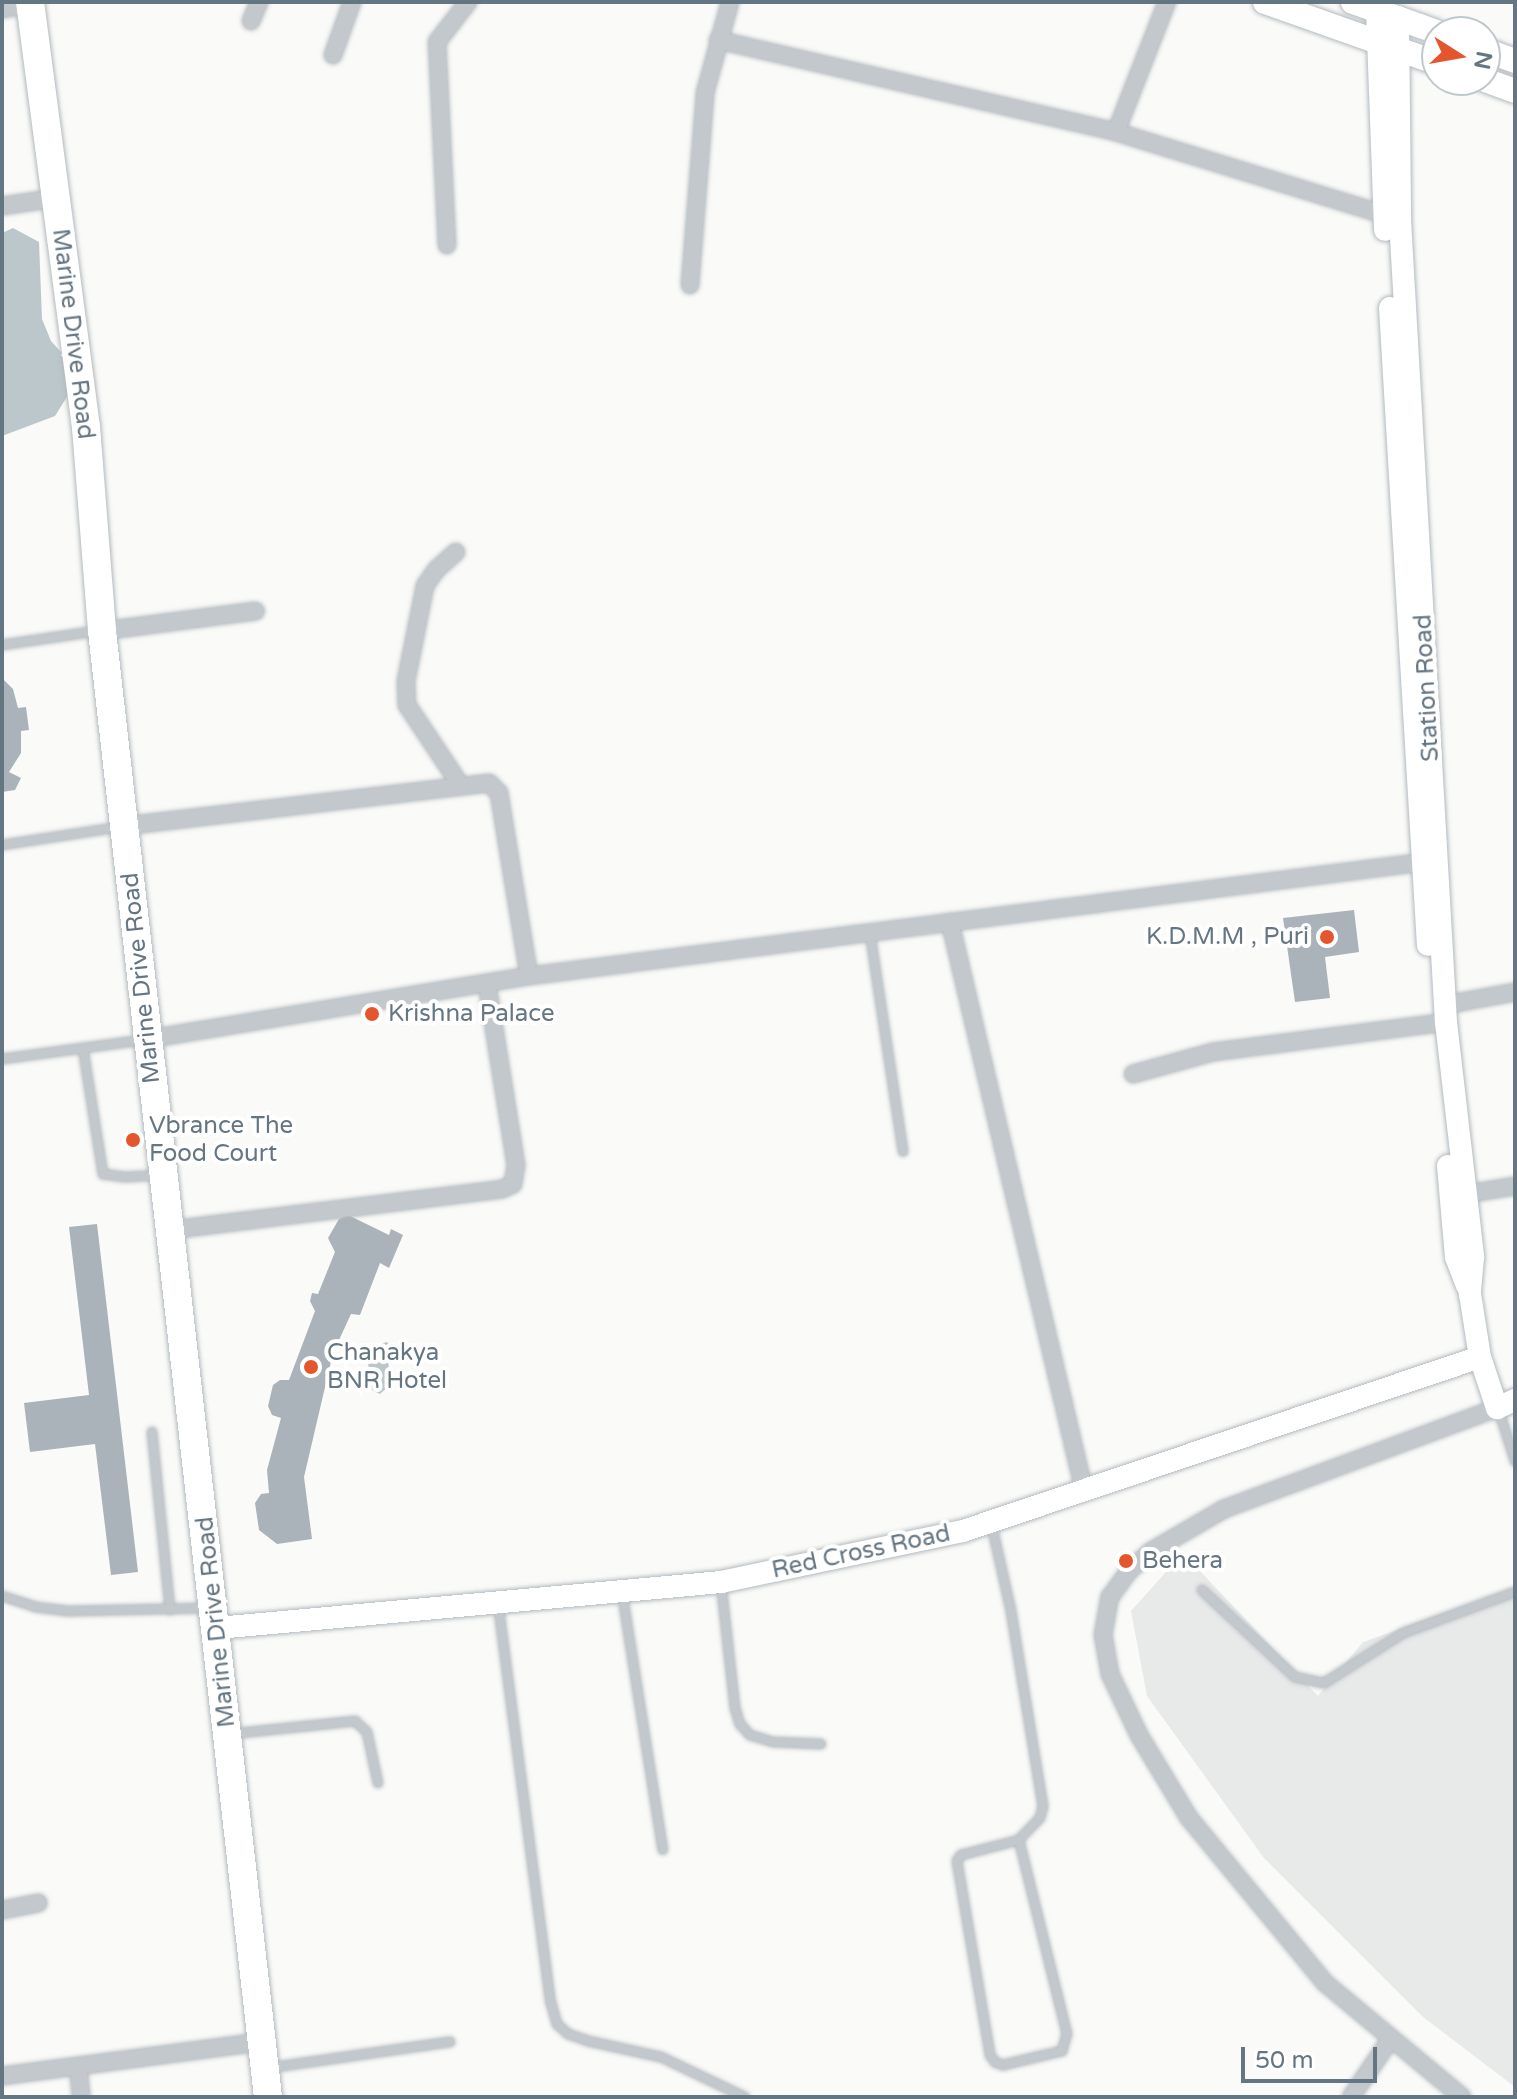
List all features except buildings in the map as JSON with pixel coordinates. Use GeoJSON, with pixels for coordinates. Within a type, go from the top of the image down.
{"type":"FeatureCollection","features":[{"type":"Feature","properties":{"kind":"highway","name":"Marine Drive Road"},"geometry":{"type":"LineString","coordinates":[[31,3],[86,427],[102,631],[268,2097]]}},
{"type":"Feature","properties":{"kind":"main road"},"geometry":{"type":"LineString","coordinates":[[1265,2],[1321,11],[1389,46],[1421,57]]}},
{"type":"Feature","properties":{"kind":"main road"},"geometry":{"type":"LineString","coordinates":[[1353,2],[1421,26]]}},
{"type":"Feature","properties":{"kind":"main road","name":"Station Road"},"geometry":{"type":"LineString","coordinates":[[1387,14],[1400,220],[1429,861],[1442,1017],[1466,1194],[1473,1257],[1470,1294],[1480,1357],[1510,1402]]}},
{"type":"Feature","properties":{"kind":"main road"},"geometry":{"type":"LineString","coordinates":[[1389,46],[1385,215],[1429,861]]}},
{"type":"Feature","properties":{"kind":"main road"},"geometry":{"type":"LineString","coordinates":[[1442,1017],[1456,1257],[1470,1294]]}},
{"type":"Feature","properties":{"kind":"main road","name":"Red Cross Road"},"geometry":{"type":"LineString","coordinates":[[216,1618],[498,1602],[721,1582],[963,1531],[1480,1357]]}},
{"type":"Feature","properties":{"kind":"street"},"geometry":{"type":"LineString","coordinates":[[251,21],[259,2]]}},
{"type":"Feature","properties":{"kind":"street"},"geometry":{"type":"LineString","coordinates":[[333,55],[352,2]]}},
{"type":"Feature","properties":{"kind":"street"},"geometry":{"type":"LineString","coordinates":[[447,245],[437,42],[468,2]]}},
{"type":"Feature","properties":{"kind":"street"},"geometry":{"type":"LineString","coordinates":[[690,285],[705,93],[730,2]]}},
{"type":"Feature","properties":{"kind":"street"},"geometry":{"type":"LineString","coordinates":[[1116,132],[1167,2]]}},
{"type":"Feature","properties":{"kind":"street"},"geometry":{"type":"LineString","coordinates":[[2,9],[31,3]]}},
{"type":"Feature","properties":{"kind":"street"},"geometry":{"type":"LineString","coordinates":[[718,40],[1116,132],[1385,215]]}},
{"type":"Feature","properties":{"kind":"street"},"geometry":{"type":"LineString","coordinates":[[2,206],[56,198]]}},
{"type":"Feature","properties":{"kind":"street"},"geometry":{"type":"LineString","coordinates":[[456,552],[436,570],[425,586],[406,681],[407,705],[461,786]]}},
{"type":"Feature","properties":{"kind":"street"},"geometry":{"type":"LineString","coordinates":[[102,631],[256,611]]}},
{"type":"Feature","properties":{"kind":"street"},"geometry":{"type":"LineString","coordinates":[[124,826],[489,783],[499,793],[529,976]]}},
{"type":"Feature","properties":{"kind":"street"},"geometry":{"type":"LineString","coordinates":[[148,1039],[529,976],[1429,861]]}},
{"type":"Feature","properties":{"kind":"street"},"geometry":{"type":"LineString","coordinates":[[950,922],[1084,1490]]}},
{"type":"Feature","properties":{"kind":"street"},"geometry":{"type":"LineString","coordinates":[[170,1230],[502,1189],[513,1184],[516,1165],[487,983]]}},
{"type":"Feature","properties":{"kind":"street"},"geometry":{"type":"LineString","coordinates":[[1133,1074],[1213,1052],[1442,1017],[1515,992]]}},
{"type":"Feature","properties":{"kind":"street"},"geometry":{"type":"LineString","coordinates":[[1466,1194],[1515,1186]]}},
{"type":"Feature","properties":{"kind":"street"},"geometry":{"type":"LineString","coordinates":[[1462,2097],[1325,1983],[1189,1818],[1139,1735],[1110,1674],[1103,1635],[1110,1597],[1129,1571],[1150,1552],[1224,1509],[1510,1402]]}},
{"type":"Feature","properties":{"kind":"street"},"geometry":{"type":"LineString","coordinates":[[2,1910],[38,1903]]}},
{"type":"Feature","properties":{"kind":"street"},"geometry":{"type":"LineString","coordinates":[[1351,2097],[1390,2040]]}},
{"type":"Feature","properties":{"kind":"street"},"geometry":{"type":"LineString","coordinates":[[2,2076],[78,2066],[264,2055]]}},
{"type":"Feature","properties":{"kind":"street"},"geometry":{"type":"LineString","coordinates":[[78,2066],[81,2097]]}},
{"type":"Feature","properties":{"kind":"lane"},"geometry":{"type":"LineString","coordinates":[[2,645],[102,631]]}},
{"type":"Feature","properties":{"kind":"lane"},"geometry":{"type":"LineString","coordinates":[[2,845],[124,826]]}},
{"type":"Feature","properties":{"kind":"lane"},"geometry":{"type":"LineString","coordinates":[[870,932],[903,1152]]}},
{"type":"Feature","properties":{"kind":"lane"},"geometry":{"type":"LineString","coordinates":[[2,1059],[148,1039]]}},
{"type":"Feature","properties":{"kind":"lane"},"geometry":{"type":"LineString","coordinates":[[83,1048],[103,1174],[125,1177],[164,1175]]}},
{"type":"Feature","properties":{"kind":"lane"},"geometry":{"type":"LineString","coordinates":[[1510,1402],[1515,1461]]}},
{"type":"Feature","properties":{"kind":"lane"},"geometry":{"type":"LineString","coordinates":[[152,1432],[170,1610]]}},
{"type":"Feature","properties":{"kind":"lane"},"geometry":{"type":"LineString","coordinates":[[990,1522],[1011,1611],[1042,1795],[1040,1818],[1019,1840],[961,1855],[957,1861],[990,2055],[995,2062],[1003,2065],[1062,2051],[1067,2034],[1019,1840]]}},
{"type":"Feature","properties":{"kind":"lane"},"geometry":{"type":"LineString","coordinates":[[721,1582],[735,1708],[740,1724],[750,1735],[773,1742],[821,1744]]}},
{"type":"Feature","properties":{"kind":"lane"},"geometry":{"type":"LineString","coordinates":[[1202,1590],[1295,1677],[1324,1683],[1403,1633],[1515,1592]]}},
{"type":"Feature","properties":{"kind":"lane"},"geometry":{"type":"LineString","coordinates":[[622,1591],[663,1850]]}},
{"type":"Feature","properties":{"kind":"lane"},"geometry":{"type":"LineString","coordinates":[[2,1596],[35,1607],[70,1611],[170,1610],[216,1618]]}},
{"type":"Feature","properties":{"kind":"lane"},"geometry":{"type":"LineString","coordinates":[[498,1602],[551,2003],[557,2024],[568,2034],[588,2041],[661,2057],[745,2097]]}},
{"type":"Feature","properties":{"kind":"lane"},"geometry":{"type":"LineString","coordinates":[[228,1734],[355,1721],[367,1732],[378,1783]]}},
{"type":"Feature","properties":{"kind":"lane"},"geometry":{"type":"LineString","coordinates":[[264,2055],[450,2042]]}},
{"type":"Feature","properties":{"kind":"shaded area"},"geometry":{"type":"Polygon","coordinates":[[[13,228],[39,242],[42,319],[51,341],[70,362],[70,392],[55,416],[2,436],[2,233],[13,228]]]}},
{"type":"Feature","properties":{"kind":"shaded area"},"geometry":{"type":"Polygon","coordinates":[[[387,1342],[395,1353],[388,1358],[390,1385],[380,1394],[372,1390],[367,1356],[373,1353],[377,1345],[387,1342]]]}},
{"type":"Feature","properties":{"kind":"shaded area"},"geometry":{"type":"Polygon","coordinates":[[[1183,1553],[1318,1696],[1363,1642],[1515,1588],[1515,2087],[1423,2017],[1264,1858],[1147,1696],[1131,1611],[1183,1553]]]}},
{"type":"Feature","properties":{"kind":"place","name":"K.D.M.M , Puri"},"geometry":{"type":"Point","coordinates":[1327,937]}},
{"type":"Feature","properties":{"kind":"place","name":"Krishna Palace"},"geometry":{"type":"Point","coordinates":[372,1014]}},
{"type":"Feature","properties":{"kind":"place","name":"Vbrance The Food Court"},"geometry":{"type":"Point","coordinates":[133,1140]}},
{"type":"Feature","properties":{"kind":"place","name":"Chanakya BNR Hotel"},"geometry":{"type":"Point","coordinates":[311,1367]}},
{"type":"Feature","properties":{"kind":"place","name":"Behera"},"geometry":{"type":"Point","coordinates":[1126,1561]}}]}
